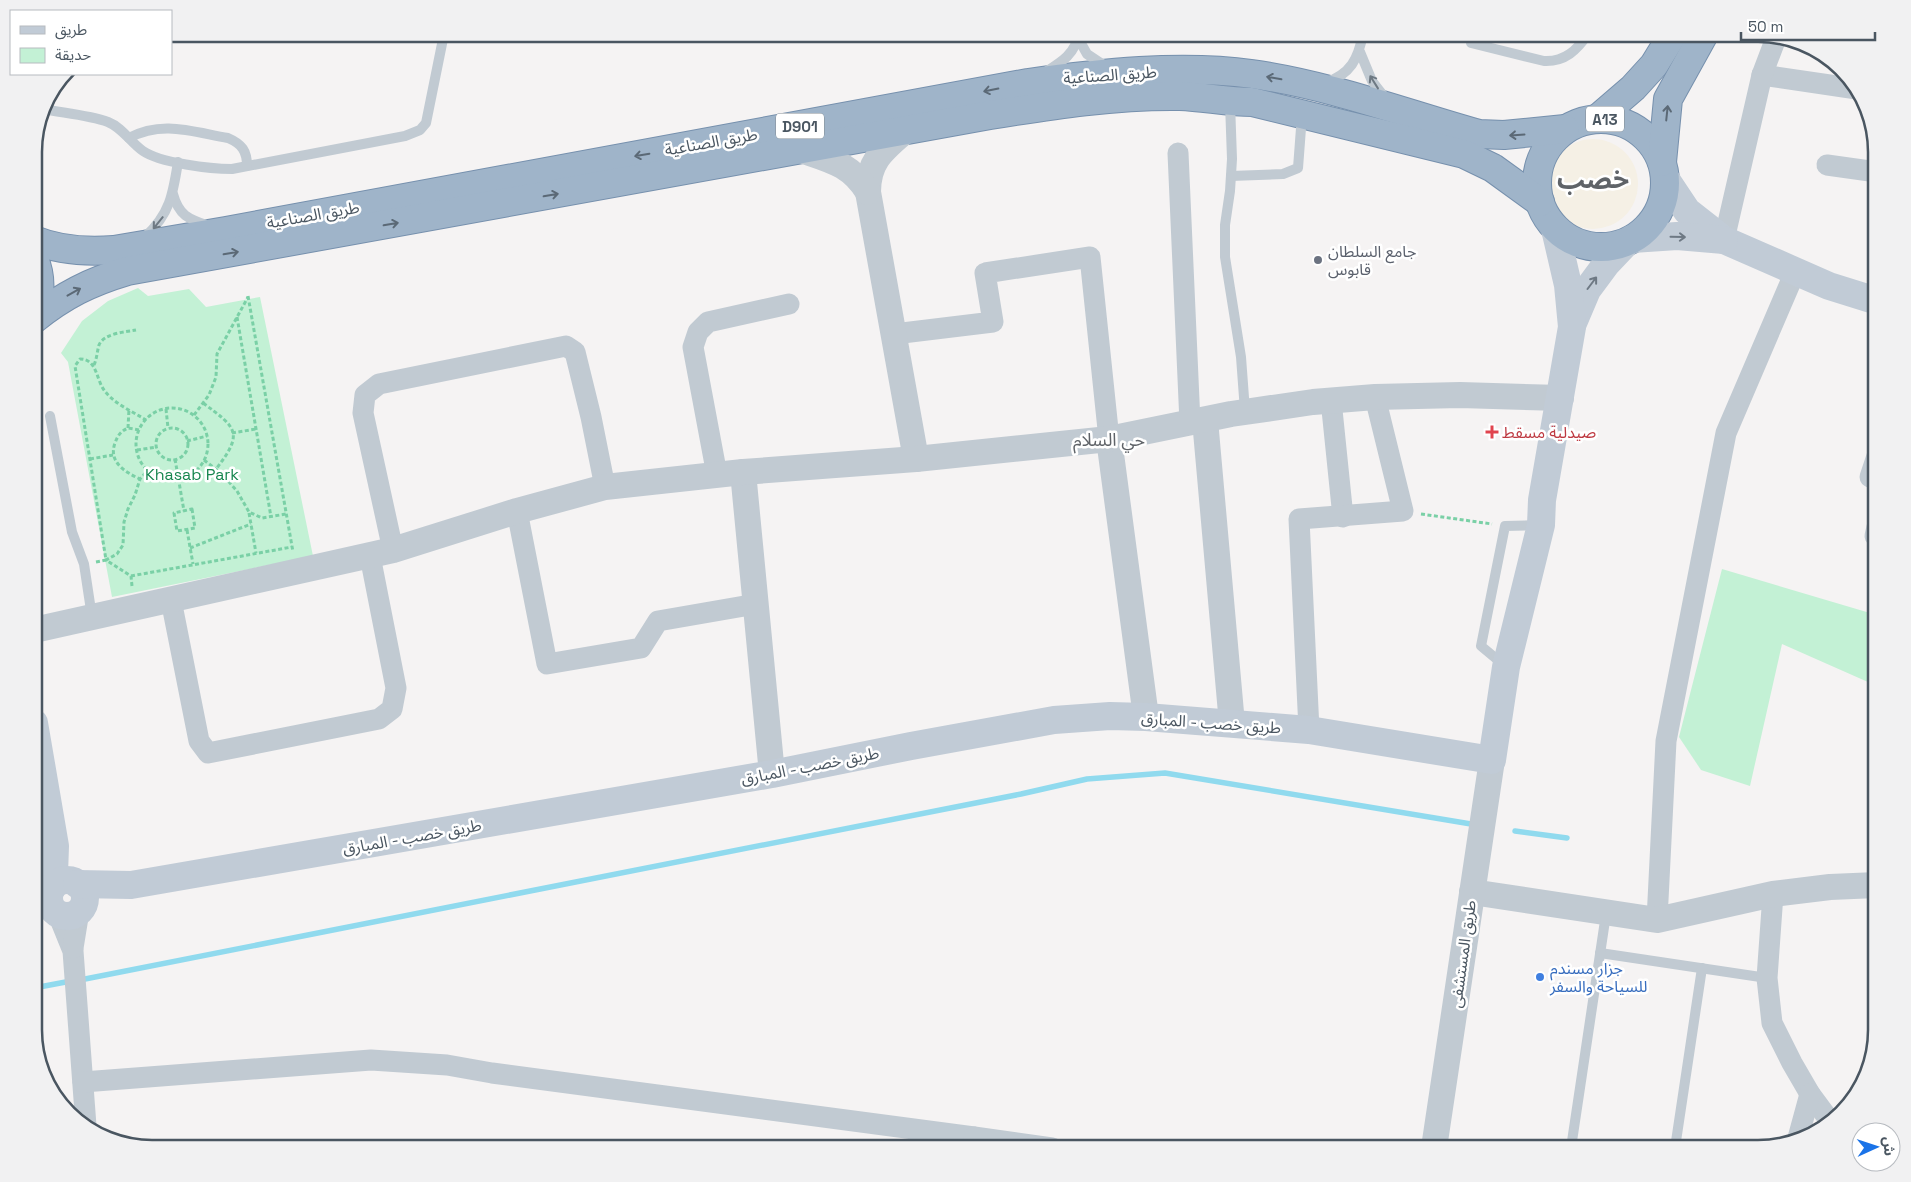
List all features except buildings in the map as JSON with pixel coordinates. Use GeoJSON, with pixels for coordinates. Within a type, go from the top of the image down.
{"type":"FeatureCollection","features":[{"type":"Feature","properties":{"kind":"highway","name":"A13"},"geometry":{"type":"LineString","coordinates":[[1597,119],[1633,88],[1649,71],[1668,42]]}},
{"type":"Feature","properties":{"kind":"highway","name":"A13"},"geometry":{"type":"LineString","coordinates":[[1663,170],[1651,144],[1636,129],[1617,121],[1597,119],[1580,122],[1565,129],[1553,140],[1544,154],[1538,170],[1537,186],[1540,202],[1546,216],[1555,228],[1567,238],[1582,244],[1597,248],[1612,247],[1630,241],[1644,231],[1654,220],[1661,207],[1664,193],[1663,170],[1668,99],[1700,42]]}},
{"type":"Feature","properties":{"kind":"highway","name":"طريق الصناعية"},"geometry":{"type":"LineString","coordinates":[[43,243],[69,250],[96,251],[135,247],[1028,83],[1117,72],[1242,73],[1314,85],[1479,134],[1519,134],[1565,129]]}},
{"type":"Feature","properties":{"kind":"highway","name":"طريق الصناعية"},"geometry":{"type":"LineString","coordinates":[[43,312],[77,289],[101,279],[126,272],[905,131],[1069,104],[1181,96],[1230,102],[1252,102],[1464,154],[1493,168],[1540,202]]}},
{"type":"Feature","properties":{"kind":"main road"},"geometry":{"type":"LineString","coordinates":[[1663,170],[1687,211],[1724,240],[1829,286],[1868,298]]}},
{"type":"Feature","properties":{"kind":"main road"},"geometry":{"type":"LineString","coordinates":[[1555,228],[1568,285],[1572,327]]}},
{"type":"Feature","properties":{"kind":"main road"},"geometry":{"type":"LineString","coordinates":[[1492,760],[1506,667],[1541,525],[1542,500],[1572,327],[1587,290],[1607,263],[1630,241],[1677,236],[1724,240]]}},
{"type":"Feature","properties":{"kind":"main road","name":"طريق خصب - المبارق"},"geometry":{"type":"LineString","coordinates":[[60,900],[772,774],[1054,720],[1110,716],[1146,717],[1308,730],[1492,760]]}},
{"type":"Feature","properties":{"kind":"main road"},"geometry":{"type":"LineString","coordinates":[[43,776],[55,846],[60,900]]}},
{"type":"Feature","properties":{"kind":"street"},"geometry":{"type":"LineString","coordinates":[[1724,240],[1762,75],[1774,43]]}},
{"type":"Feature","properties":{"kind":"street"},"geometry":{"type":"LineString","coordinates":[[1762,75],[1848,88]]}},
{"type":"Feature","properties":{"kind":"street"},"geometry":{"type":"LineString","coordinates":[[905,131],[883,150],[876,159],[868,180],[868,192],[916,459]]}},
{"type":"Feature","properties":{"kind":"street"},"geometry":{"type":"LineString","coordinates":[[801,150],[846,167],[855,174],[868,192]]}},
{"type":"Feature","properties":{"kind":"street"},"geometry":{"type":"LineString","coordinates":[[1178,153],[1197,422],[1232,724]]}},
{"type":"Feature","properties":{"kind":"street"},"geometry":{"type":"LineString","coordinates":[[1826,165],[1868,171]]}},
{"type":"Feature","properties":{"kind":"street"},"geometry":{"type":"LineString","coordinates":[[894,334],[993,322],[985,273],[1090,257],[1109,439],[1146,717]]}},
{"type":"Feature","properties":{"kind":"street"},"geometry":{"type":"LineString","coordinates":[[1657,920],[1666,741],[1726,433],[1795,272]]}},
{"type":"Feature","properties":{"kind":"street"},"geometry":{"type":"LineString","coordinates":[[717,475],[693,347],[698,332],[708,322],[788,304]]}},
{"type":"Feature","properties":{"kind":"street"},"geometry":{"type":"LineString","coordinates":[[171,600],[199,741],[208,754],[379,718],[392,709],[396,688],[382,553],[363,413],[365,395],[380,384],[566,346],[575,352],[591,417],[605,487]]}},
{"type":"Feature","properties":{"kind":"street"},"geometry":{"type":"LineString","coordinates":[[43,628],[382,553],[517,511],[605,487],[743,472],[916,459],[1109,439],[1245,412],[1331,400],[1460,391],[1561,398]]}},
{"type":"Feature","properties":{"kind":"street"},"geometry":{"type":"LineString","coordinates":[[1308,730],[1299,519],[1403,511],[1376,397]]}},
{"type":"Feature","properties":{"kind":"street"},"geometry":{"type":"LineString","coordinates":[[1331,400],[1342,517]]}},
{"type":"Feature","properties":{"kind":"street"},"geometry":{"type":"LineString","coordinates":[[743,472],[772,774]]}},
{"type":"Feature","properties":{"kind":"street"},"geometry":{"type":"LineString","coordinates":[[517,511],[547,664],[641,648],[658,621],[756,604]]}},
{"type":"Feature","properties":{"kind":"street","name":"طريق المستشفى"},"geometry":{"type":"LineString","coordinates":[[1435,1140],[1492,760]]}},
{"type":"Feature","properties":{"kind":"street"},"geometry":{"type":"LineString","coordinates":[[1472,892],[1657,920],[1773,894],[1868,885]]}},
{"type":"Feature","properties":{"kind":"street"},"geometry":{"type":"LineString","coordinates":[[1773,894],[1767,978],[1772,1023],[1810,1094],[1827,1116]]}},
{"type":"Feature","properties":{"kind":"street"},"geometry":{"type":"LineString","coordinates":[[60,900],[73,950],[85,1117]]}},
{"type":"Feature","properties":{"kind":"street"},"geometry":{"type":"LineString","coordinates":[[83,1082],[371,1060],[447,1065],[952,1140]]}},
{"type":"Feature","properties":{"kind":"street"},"geometry":{"type":"LineString","coordinates":[[1800,1131],[1810,1094]]}},
{"type":"Feature","properties":{"kind":"lane"},"geometry":{"type":"LineString","coordinates":[[51,110],[106,121],[114,125],[145,153],[154,157],[217,169],[247,166],[405,136],[420,130],[428,115],[442,42]]}},
{"type":"Feature","properties":{"kind":"lane"},"geometry":{"type":"LineString","coordinates":[[1028,83],[1062,61],[1076,42]]}},
{"type":"Feature","properties":{"kind":"lane"},"geometry":{"type":"LineString","coordinates":[[1081,42],[1087,54],[1117,72]]}},
{"type":"Feature","properties":{"kind":"lane"},"geometry":{"type":"LineString","coordinates":[[1314,85],[1327,82],[1348,71],[1360,52],[1362,42]]}},
{"type":"Feature","properties":{"kind":"lane"},"geometry":{"type":"LineString","coordinates":[[1471,43],[1544,61],[1554,61],[1570,54],[1583,42]]}},
{"type":"Feature","properties":{"kind":"lane"},"geometry":{"type":"LineString","coordinates":[[1360,52],[1372,81],[1394,108]]}},
{"type":"Feature","properties":{"kind":"lane"},"geometry":{"type":"LineString","coordinates":[[1230,102],[1231,176],[1225,225],[1225,257],[1241,357],[1245,412]]}},
{"type":"Feature","properties":{"kind":"lane"},"geometry":{"type":"LineString","coordinates":[[1231,176],[1283,174],[1298,168],[1302,114]]}},
{"type":"Feature","properties":{"kind":"lane"},"geometry":{"type":"LineString","coordinates":[[129,138],[140,132],[163,127],[228,138],[237,142],[243,148],[247,156],[247,166]]}},
{"type":"Feature","properties":{"kind":"lane"},"geometry":{"type":"LineString","coordinates":[[135,247],[163,218],[173,194],[178,162]]}},
{"type":"Feature","properties":{"kind":"lane"},"geometry":{"type":"LineString","coordinates":[[173,194],[176,205],[183,214],[192,220],[226,231]]}},
{"type":"Feature","properties":{"kind":"lane"},"geometry":{"type":"LineString","coordinates":[[50,416],[72,532],[84,564],[92,618]]}},
{"type":"Feature","properties":{"kind":"lane"},"geometry":{"type":"LineString","coordinates":[[1506,667],[1481,646],[1505,526],[1541,525]]}},
{"type":"Feature","properties":{"kind":"lane"},"geometry":{"type":"LineString","coordinates":[[1572,1140],[1606,912]]}},
{"type":"Feature","properties":{"kind":"lane"},"geometry":{"type":"LineString","coordinates":[[1600,953],[1767,978]]}},
{"type":"Feature","properties":{"kind":"lane"},"geometry":{"type":"LineString","coordinates":[[1676,1140],[1702,968]]}},
{"type":"Feature","properties":{"kind":"path"},"geometry":{"type":"LineString","coordinates":[[194,416],[209,395],[216,377],[217,354],[248,296],[296,572]]}},
{"type":"Feature","properties":{"kind":"path"},"geometry":{"type":"LineString","coordinates":[[237,318],[271,517]]}},
{"type":"Feature","properties":{"kind":"path"},"geometry":{"type":"LineString","coordinates":[[136,330],[110,335],[105,339],[99,344],[99,352],[94,365],[97,380],[105,391],[116,402],[146,420]]}},
{"type":"Feature","properties":{"kind":"path"},"geometry":{"type":"LineString","coordinates":[[94,365],[90,361],[80,360],[75,366],[106,560],[131,576],[292,547]]}},
{"type":"Feature","properties":{"kind":"path"},"geometry":{"type":"LineString","coordinates":[[203,404],[226,419],[232,433],[233,444],[216,469]]}},
{"type":"Feature","properties":{"kind":"path"},"geometry":{"type":"LineString","coordinates":[[128,428],[129,409]]}},
{"type":"Feature","properties":{"kind":"path"},"geometry":{"type":"LineString","coordinates":[[166,409],[168,429]]}},
{"type":"Feature","properties":{"kind":"path"},"geometry":{"type":"LineString","coordinates":[[166,409],[182,410],[194,416],[202,424],[207,436],[204,460],[197,470],[186,477],[162,479],[143,466],[136,442],[139,430],[146,420],[158,411],[166,409]]}},
{"type":"Feature","properties":{"kind":"path"},"geometry":{"type":"LineString","coordinates":[[139,430],[128,428],[121,431],[113,448],[113,455],[120,468],[140,479]]}},
{"type":"Feature","properties":{"kind":"path"},"geometry":{"type":"LineString","coordinates":[[168,429],[177,429],[182,432],[187,441],[185,452],[175,459],[164,458],[157,447],[158,436],[161,432],[168,429]]}},
{"type":"Feature","properties":{"kind":"path"},"geometry":{"type":"LineString","coordinates":[[232,433],[256,429]]}},
{"type":"Feature","properties":{"kind":"path"},"geometry":{"type":"LineString","coordinates":[[187,441],[207,436]]}},
{"type":"Feature","properties":{"kind":"path"},"geometry":{"type":"LineString","coordinates":[[137,450],[157,447]]}},
{"type":"Feature","properties":{"kind":"path"},"geometry":{"type":"LineString","coordinates":[[90,459],[113,455]]}},
{"type":"Feature","properties":{"kind":"path"},"geometry":{"type":"LineString","coordinates":[[175,459],[184,511]]}},
{"type":"Feature","properties":{"kind":"path"},"geometry":{"type":"LineString","coordinates":[[204,460],[216,469],[242,497],[249,512],[256,553]]}},
{"type":"Feature","properties":{"kind":"path"},"geometry":{"type":"LineString","coordinates":[[84,564],[106,560],[117,554],[123,545],[124,522],[140,479],[148,470]]}},
{"type":"Feature","properties":{"kind":"path"},"geometry":{"type":"LineString","coordinates":[[192,509],[195,528],[187,530],[177,531],[174,512],[192,509]]}},
{"type":"Feature","properties":{"kind":"path"},"geometry":{"type":"LineString","coordinates":[[1403,511],[1505,526]]}},
{"type":"Feature","properties":{"kind":"path"},"geometry":{"type":"LineString","coordinates":[[249,512],[262,518],[286,514]]}},
{"type":"Feature","properties":{"kind":"path"},"geometry":{"type":"LineString","coordinates":[[190,548],[251,524]]}},
{"type":"Feature","properties":{"kind":"path"},"geometry":{"type":"LineString","coordinates":[[187,530],[193,564]]}},
{"type":"Feature","properties":{"kind":"path"},"geometry":{"type":"LineString","coordinates":[[131,576],[136,608]]}},
{"type":"Feature","properties":{"kind":"green space","name":"Khasab Park"},"geometry":{"type":"Polygon","coordinates":[[[138,288],[148,296],[189,289],[206,307],[260,297],[313,556],[112,597],[68,362],[61,353],[82,321],[108,301],[138,288]]]}},
{"type":"Feature","properties":{"kind":"green space"},"geometry":{"type":"Polygon","coordinates":[[[1722,569],[1868,612],[1868,682],[1782,644],[1750,786],[1701,770],[1679,737],[1722,569]]]}},
{"type":"Feature","properties":{"kind":"sand"},"geometry":{"type":"Polygon","coordinates":[[[1584,139],[1602,139],[1618,146],[1631,159],[1638,175],[1638,193],[1631,209],[1618,222],[1602,229],[1584,229],[1568,222],[1555,209],[1548,193],[1548,175],[1555,159],[1568,146],[1584,139]]]}},
{"type":"Feature","properties":{"kind":"waterway"},"geometry":{"type":"LineString","coordinates":[[80,980],[1021,794],[1087,779],[1165,773],[1477,825]]}},
{"type":"Feature","properties":{"kind":"waterway"},"geometry":{"type":"LineString","coordinates":[[1515,831],[1567,838]]}},
{"type":"Feature","properties":{"kind":"waterway"},"geometry":{"type":"LineString","coordinates":[[43,986],[71,981]]}},
{"type":"Feature","properties":{"kind":"place","name":"جامع السلطان قابوس"},"geometry":{"type":"Point","coordinates":[1318,260]}},
{"type":"Feature","properties":{"kind":"place","name":"صيدلية مسقط"},"geometry":{"type":"Point","coordinates":[1492,432]}},
{"type":"Feature","properties":{"kind":"place","name":"جزار مسندم للسياحة والسفر"},"geometry":{"type":"Point","coordinates":[1540,977]}},
{"type":"Feature","properties":{"kind":"district","name":"خصب"},"geometry":{"type":"Point","coordinates":[1593,179]}},
{"type":"Feature","properties":{"kind":"district","name":"حي السلام"},"geometry":{"type":"Point","coordinates":[1109,439]}}]}
